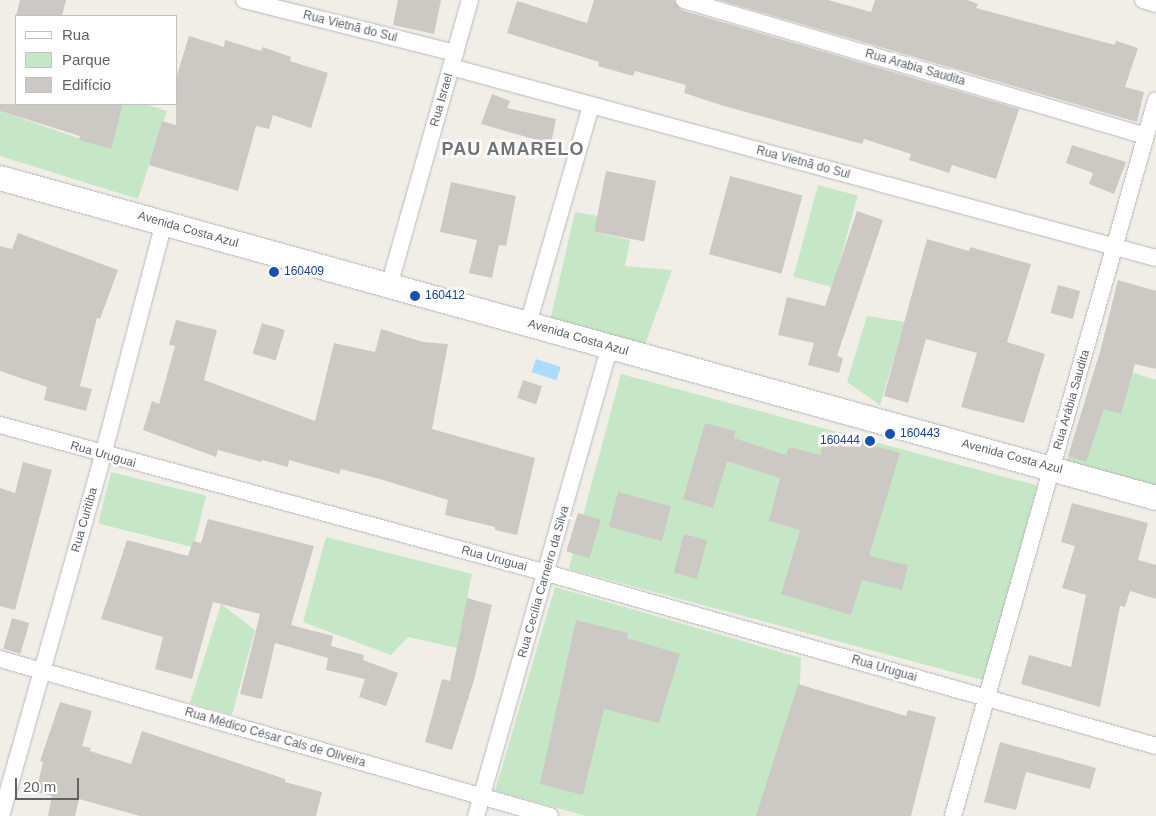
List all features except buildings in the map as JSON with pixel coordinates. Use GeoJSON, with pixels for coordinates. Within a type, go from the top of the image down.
{"type":"FeatureCollection","features":[{"type":"Feature","properties":{"kind":"street","name":"Rua Vietnã do Sul"},"geometry":{"type":"LineString","coordinates":[[244,0],[453,60],[591,106],[1156,258]]}},
{"type":"Feature","properties":{"kind":"street","name":"Rua Israel"},"geometry":{"type":"LineString","coordinates":[[389,286],[470,0]]}},
{"type":"Feature","properties":{"kind":"street","name":"Rua Arabia Saudita"},"geometry":{"type":"LineString","coordinates":[[684,0],[1145,136]]}},
{"type":"Feature","properties":{"kind":"street"},"geometry":{"type":"LineString","coordinates":[[1143,0],[1156,4]]}},
{"type":"Feature","properties":{"kind":"street","name":"Rua Arábia Saudita"},"geometry":{"type":"LineString","coordinates":[[953,816],[1116,248],[1156,100]]}},
{"type":"Feature","properties":{"kind":"street"},"geometry":{"type":"LineString","coordinates":[[528,324],[591,106]]}},
{"type":"Feature","properties":{"kind":"street","name":"Avenida Costa Azul"},"geometry":{"type":"LineString","coordinates":[[0,178],[1156,498]]}},
{"type":"Feature","properties":{"kind":"street","name":"Rua Curitiba"},"geometry":{"type":"LineString","coordinates":[[0,816],[103,455],[164,223]]}},
{"type":"Feature","properties":{"kind":"street","name":"Rua Cecília Carneiro da Silva"},"geometry":{"type":"LineString","coordinates":[[476,816],[610,348]]}},
{"type":"Feature","properties":{"kind":"street","name":"Rua Uruguai"},"geometry":{"type":"LineString","coordinates":[[0,425],[103,455],[547,573],[1156,746]]}},
{"type":"Feature","properties":{"kind":"street","name":"Rua Médico César Cals de Oliveira"},"geometry":{"type":"LineString","coordinates":[[0,659],[550,816]]}},
{"type":"Feature","properties":{"kind":"green space"},"geometry":{"type":"Polygon","coordinates":[[[123,105],[148,105],[167,111],[138,199],[0,156],[0,111],[110,149],[123,105]]]}},
{"type":"Feature","properties":{"kind":"green space"},"geometry":{"type":"Polygon","coordinates":[[[818,185],[858,196],[833,287],[793,277],[818,185]]]}},
{"type":"Feature","properties":{"kind":"green space"},"geometry":{"type":"Polygon","coordinates":[[[575,212],[598,216],[594,232],[630,240],[625,266],[672,270],[645,345],[550,321],[575,212]]]}},
{"type":"Feature","properties":{"kind":"green space"},"geometry":{"type":"Polygon","coordinates":[[[867,316],[905,322],[880,405],[847,382],[867,316]]]}},
{"type":"Feature","properties":{"kind":"green space"},"geometry":{"type":"Polygon","coordinates":[[[1097,361],[1156,380],[1156,489],[1066,463],[1097,361]]]}},
{"type":"Feature","properties":{"kind":"green space"},"geometry":{"type":"Polygon","coordinates":[[[621,374],[1037,486],[985,681],[569,569],[621,374]]]}},
{"type":"Feature","properties":{"kind":"green space"},"geometry":{"type":"Polygon","coordinates":[[[111,472],[206,496],[193,547],[98,523],[111,472]]]}},
{"type":"Feature","properties":{"kind":"green space"},"geometry":{"type":"Polygon","coordinates":[[[326,537],[472,574],[457,648],[408,637],[391,655],[303,622],[326,537]]]}},
{"type":"Feature","properties":{"kind":"green space"},"geometry":{"type":"Polygon","coordinates":[[[555,587],[801,658],[794,816],[586,816],[495,791],[555,587]]]}},
{"type":"Feature","properties":{"kind":"green space"},"geometry":{"type":"Polygon","coordinates":[[[221,604],[255,630],[232,715],[190,703],[221,604]]]}},
{"type":"Feature","properties":{"kind":"water"},"geometry":{"type":"Polygon","coordinates":[[[536,359],[561,367],[556,380],[532,372],[536,359]]]}},
{"type":"Feature","properties":{"kind":"place","name":"160409"},"geometry":{"type":"Point","coordinates":[274,272]}},
{"type":"Feature","properties":{"kind":"place","name":"160412"},"geometry":{"type":"Point","coordinates":[415,296]}},
{"type":"Feature","properties":{"kind":"place","name":"160443"},"geometry":{"type":"Point","coordinates":[890,434]}},
{"type":"Feature","properties":{"kind":"place","name":"160444"},"geometry":{"type":"Point","coordinates":[870,441]}},
{"type":"Feature","properties":{"kind":"district","name":"PAU AMARELO"},"geometry":{"type":"Point","coordinates":[513,149]}}]}
